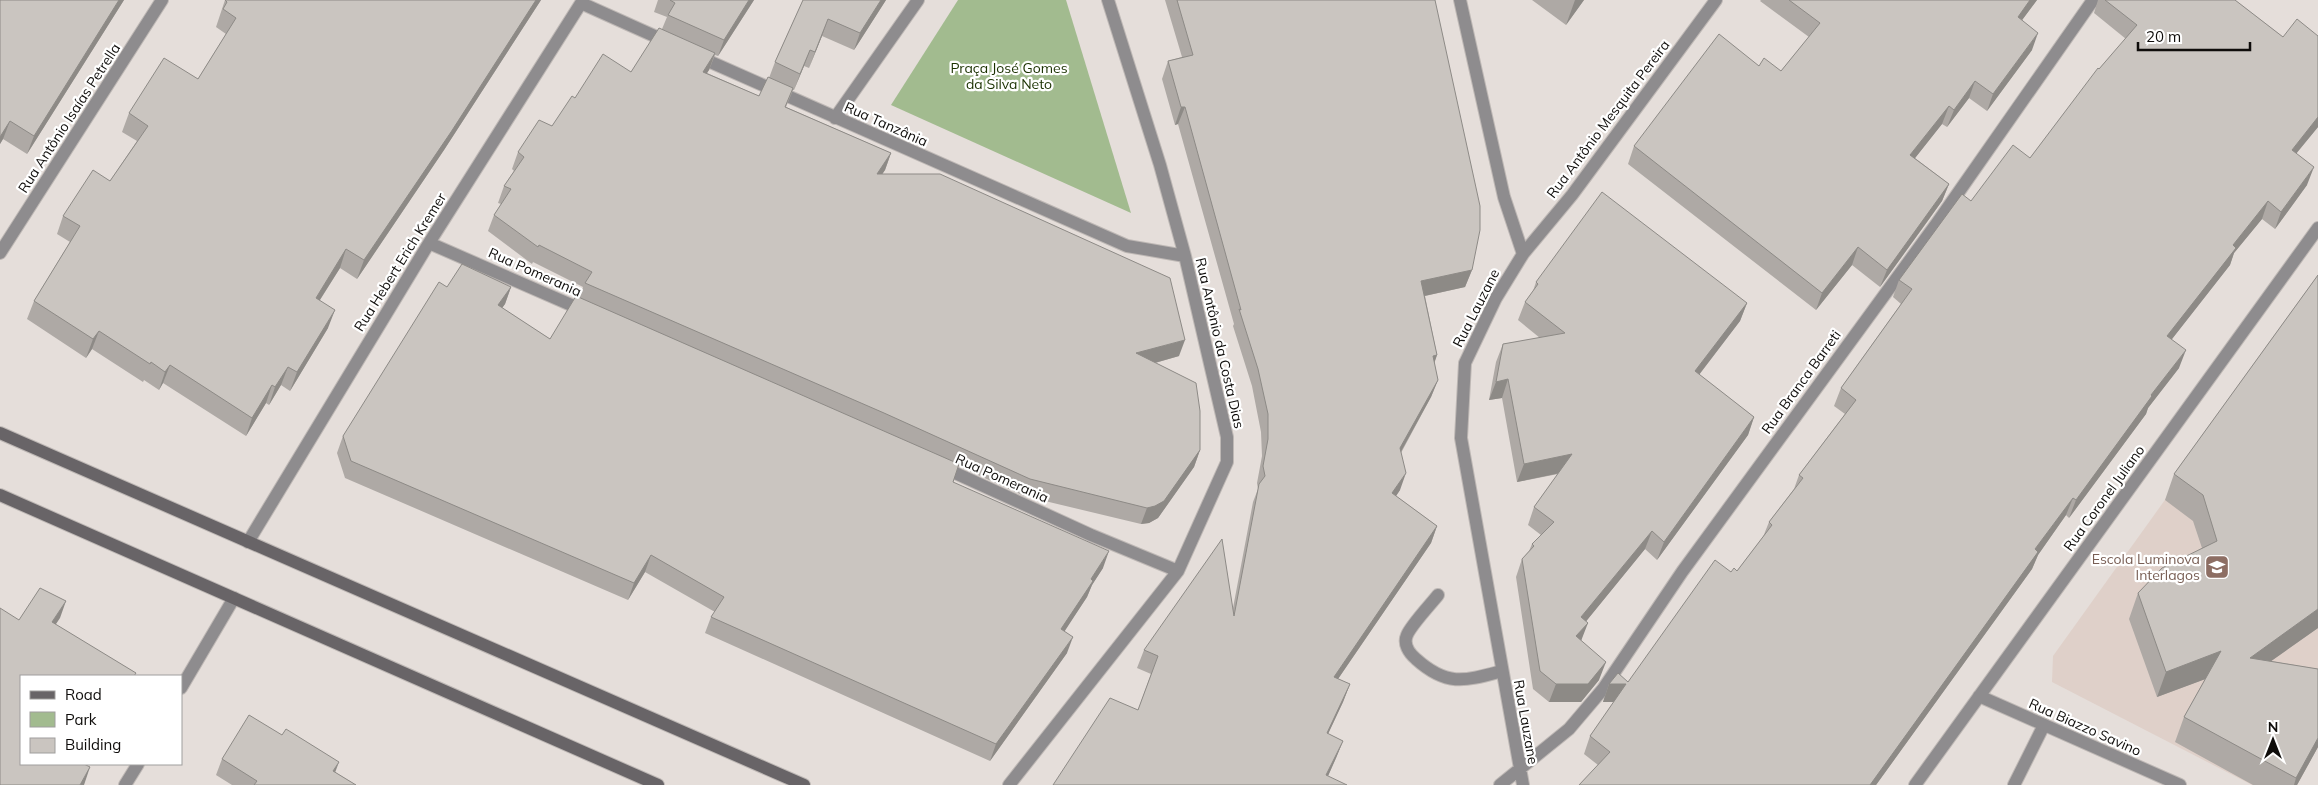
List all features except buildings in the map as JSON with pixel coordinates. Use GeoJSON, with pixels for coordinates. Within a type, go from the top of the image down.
{"type":"FeatureCollection","features":[{"type":"Feature","properties":{"kind":"street","name":"Rua Antônio Isaías Petrella"},"geometry":{"type":"LineString","coordinates":[[0,253],[162,0]]}},
{"type":"Feature","properties":{"kind":"street"},"geometry":{"type":"LineString","coordinates":[[835,118],[918,0]]}},
{"type":"Feature","properties":{"kind":"street","name":"Rua Antônio da Costa Dias"},"geometry":{"type":"LineString","coordinates":[[1009,785],[1178,570],[1227,462],[1228,437],[1184,256],[1160,165],[1108,0]]}},
{"type":"Feature","properties":{"kind":"street"},"geometry":{"type":"LineString","coordinates":[[1460,0],[1504,196],[1523,254]]}},
{"type":"Feature","properties":{"kind":"street","name":"Rua Antônio Mesquita Pereira"},"geometry":{"type":"LineString","coordinates":[[1523,254],[1572,195],[1716,0]]}},
{"type":"Feature","properties":{"kind":"street","name":"Rua Branca Barreti"},"geometry":{"type":"LineString","coordinates":[[1500,785],[1569,729],[1604,689],[1682,572],[1937,223],[2093,0]]}},
{"type":"Feature","properties":{"kind":"street","name":"Rua Tanzânia"},"geometry":{"type":"LineString","coordinates":[[582,2],[835,118],[1127,246],[1184,256]]}},
{"type":"Feature","properties":{"kind":"street","name":"Rua Hebert Erich Kremer"},"geometry":{"type":"LineString","coordinates":[[248,542],[429,243],[582,2]]}},
{"type":"Feature","properties":{"kind":"street","name":"Rua Coronel Juliano"},"geometry":{"type":"LineString","coordinates":[[1915,785],[2318,228]]}},
{"type":"Feature","properties":{"kind":"street","name":"Rua Pomerania"},"geometry":{"type":"LineString","coordinates":[[429,243],[593,314]]}},
{"type":"Feature","properties":{"kind":"street","name":"Rua Lauzane"},"geometry":{"type":"LineString","coordinates":[[1523,254],[1496,298],[1465,363],[1461,438],[1523,785]]}},
{"type":"Feature","properties":{"kind":"street"},"geometry":{"type":"LineString","coordinates":[[0,434],[804,785]]}},
{"type":"Feature","properties":{"kind":"street","name":"Rua Pomerania"},"geometry":{"type":"LineString","coordinates":[[928,461],[1091,535],[1178,570]]}},
{"type":"Feature","properties":{"kind":"street"},"geometry":{"type":"LineString","coordinates":[[0,495],[658,785]]}},
{"type":"Feature","properties":{"kind":"street"},"geometry":{"type":"LineString","coordinates":[[1438,595],[1407,635],[1406,644],[1409,653],[1427,670],[1442,678],[1469,680],[1502,671]]}},
{"type":"Feature","properties":{"kind":"street"},"geometry":{"type":"LineString","coordinates":[[182,686],[234,598]]}},
{"type":"Feature","properties":{"kind":"street","name":"Rua Biazzo Savino"},"geometry":{"type":"LineString","coordinates":[[1979,696],[2180,785]]}},
{"type":"Feature","properties":{"kind":"street"},"geometry":{"type":"LineString","coordinates":[[2014,785],[2044,725]]}},
{"type":"Feature","properties":{"kind":"street"},"geometry":{"type":"LineString","coordinates":[[125,785],[137,765]]}},
{"type":"Feature","properties":{"kind":"shaded area","name":"Escola Luminova Interlagos"},"geometry":{"type":"Polygon","coordinates":[[[2228,412],[2318,482],[2318,747],[2297,785],[2252,785],[2052,682],[2053,656],[2228,412]]]}},
{"type":"Feature","properties":{"kind":"green space","name":"Praça José Gomes da Silva Neto"},"geometry":{"type":"Polygon","coordinates":[[[958,0],[1066,0],[1131,213],[891,105],[958,0]]]}},
{"type":"Feature","properties":{"kind":"place","name":"Escola Luminova Interlagos"},"geometry":{"type":"Point","coordinates":[2217,567]}}]}
